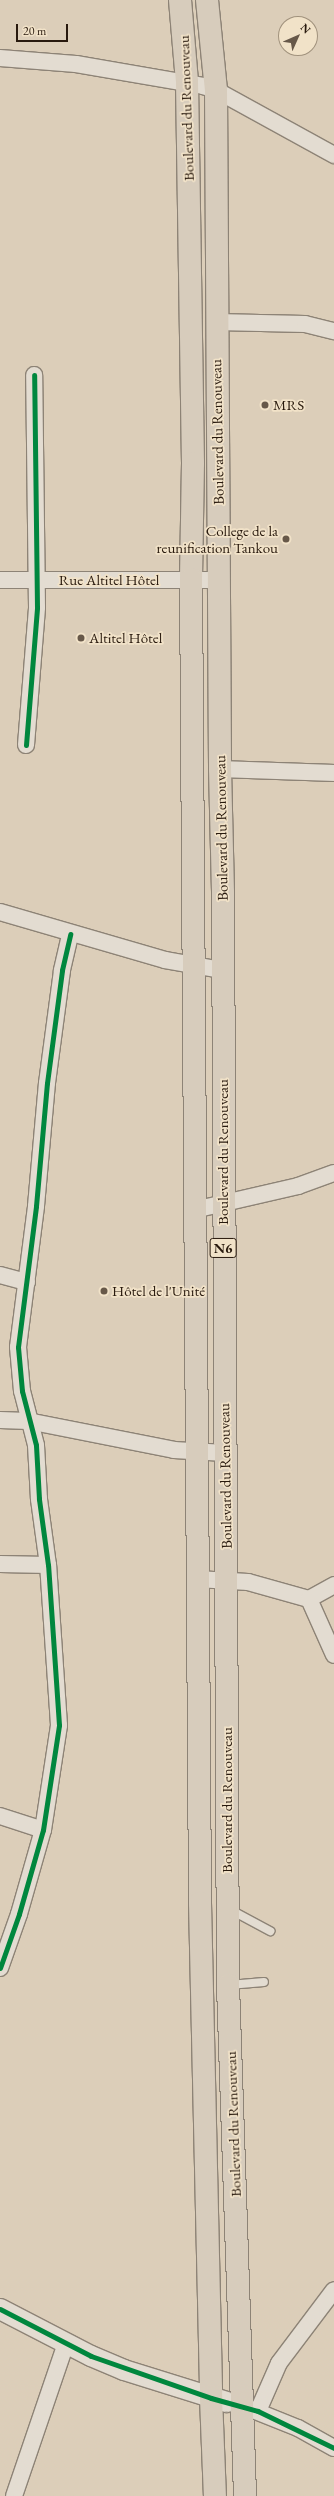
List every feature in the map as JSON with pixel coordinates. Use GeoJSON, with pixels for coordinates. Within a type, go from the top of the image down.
{"type":"FeatureCollection","features":[{"type":"Feature","properties":{"kind":"highway","name":"Boulevard du Renouveau"},"geometry":{"type":"LineString","coordinates":[[180,0],[188,82],[193,463],[191,580],[194,965],[195,1452],[201,1984],[235,2404],[245,2496]]}},
{"type":"Feature","properties":{"kind":"highway","name":"Boulevard du Renouveau"},"geometry":{"type":"LineString","coordinates":[[207,0],[216,90],[218,580],[223,893],[222,970],[225,1453],[228,1580],[227,1907],[235,2404],[215,2496]]}},
{"type":"Feature","properties":{"kind":"highway"},"geometry":{"type":"LineString","coordinates":[[200,1903],[227,1907]]}},
{"type":"Feature","properties":{"kind":"highway"},"geometry":{"type":"LineString","coordinates":[[201,1984],[228,1985]]}},
{"type":"Feature","properties":{"kind":"street"},"geometry":{"type":"LineString","coordinates":[[0,58],[76,64],[188,82],[216,90],[334,155]]}},
{"type":"Feature","properties":{"kind":"street"},"geometry":{"type":"LineString","coordinates":[[216,322],[305,324],[334,331]]}},
{"type":"Feature","properties":{"kind":"street"},"geometry":{"type":"LineString","coordinates":[[26,745],[38,580],[34,375]]}},
{"type":"Feature","properties":{"kind":"street","name":"Rue Altitel Hôtel"},"geometry":{"type":"LineString","coordinates":[[0,580],[218,580]]}},
{"type":"Feature","properties":{"kind":"street"},"geometry":{"type":"LineString","coordinates":[[220,769],[334,773]]}},
{"type":"Feature","properties":{"kind":"street"},"geometry":{"type":"LineString","coordinates":[[0,912],[70,934],[165,960],[222,970]]}},
{"type":"Feature","properties":{"kind":"street"},"geometry":{"type":"LineString","coordinates":[[0,1968],[19,1914],[43,1830],[59,1725],[48,1565],[39,1499],[36,1445],[28,1421],[18,1347],[27,1282],[47,1083],[62,970],[70,934]]}},
{"type":"Feature","properties":{"kind":"street"},"geometry":{"type":"LineString","coordinates":[[194,1210],[298,1186],[334,1173]]}},
{"type":"Feature","properties":{"kind":"street"},"geometry":{"type":"LineString","coordinates":[[0,1275],[27,1282]]}},
{"type":"Feature","properties":{"kind":"street"},"geometry":{"type":"LineString","coordinates":[[0,1420],[28,1421],[195,1452],[225,1453]]}},
{"type":"Feature","properties":{"kind":"street"},"geometry":{"type":"LineString","coordinates":[[0,1564],[48,1565]]}},
{"type":"Feature","properties":{"kind":"street"},"geometry":{"type":"LineString","coordinates":[[197,1579],[248,1582],[309,1599],[334,1585]]}},
{"type":"Feature","properties":{"kind":"street"},"geometry":{"type":"LineString","coordinates":[[309,1599],[334,1655]]}},
{"type":"Feature","properties":{"kind":"street"},"geometry":{"type":"LineString","coordinates":[[0,1816],[43,1830]]}},
{"type":"Feature","properties":{"kind":"street"},"geometry":{"type":"LineString","coordinates":[[235,2404],[279,2363],[334,2290]]}},
{"type":"Feature","properties":{"kind":"street"},"geometry":{"type":"LineString","coordinates":[[0,2309],[66,2343],[124,2370],[235,2404],[334,2448]]}},
{"type":"Feature","properties":{"kind":"street"},"geometry":{"type":"LineString","coordinates":[[14,2496],[66,2343]]}},
{"type":"Feature","properties":{"kind":"lane"},"geometry":{"type":"LineString","coordinates":[[227,1907],[270,1931]]}},
{"type":"Feature","properties":{"kind":"lane"},"geometry":{"type":"LineString","coordinates":[[228,1985],[264,1982]]}},
{"type":"Feature","properties":{"kind":"cycle path"},"geometry":{"type":"LineString","coordinates":[[26,745],[37,607],[34,375]]}},
{"type":"Feature","properties":{"kind":"cycle path"},"geometry":{"type":"LineString","coordinates":[[0,1968],[19,1914],[43,1830],[59,1725],[48,1565],[39,1499],[36,1445],[22,1391],[18,1347],[36,1206],[47,1083],[62,970],[70,934]]}},
{"type":"Feature","properties":{"kind":"cycle path"},"geometry":{"type":"LineString","coordinates":[[0,2309],[91,2356],[211,2398],[258,2411],[334,2448]]}},
{"type":"Feature","properties":{"kind":"place","name":"MRS"},"geometry":{"type":"Point","coordinates":[265,405]}},
{"type":"Feature","properties":{"kind":"place","name":"College de la reunification Tankou"},"geometry":{"type":"Point","coordinates":[286,539]}},
{"type":"Feature","properties":{"kind":"place","name":"Altitel Hôtel"},"geometry":{"type":"Point","coordinates":[81,638]}},
{"type":"Feature","properties":{"kind":"place","name":"Hôtel de l'Unité"},"geometry":{"type":"Point","coordinates":[104,1291]}}]}
